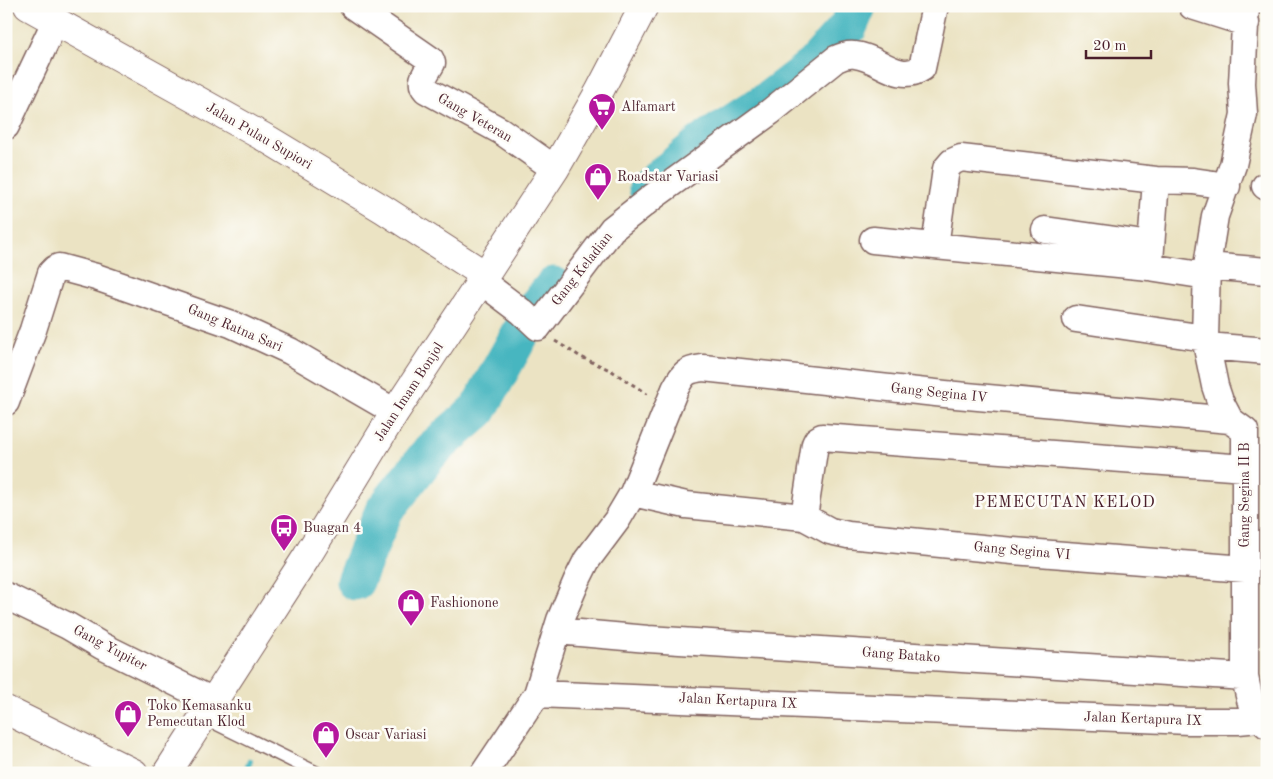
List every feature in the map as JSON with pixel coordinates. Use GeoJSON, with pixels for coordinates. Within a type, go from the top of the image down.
{"type":"FeatureCollection","features":[{"type":"Feature","properties":{"kind":"main road","name":"Jalan Pulau Supiori"},"geometry":{"type":"LineString","coordinates":[[28,6],[268,140],[383,209],[483,278]]}},
{"type":"Feature","properties":{"kind":"main road","name":"Jalan Imam Bonjol"},"geometry":{"type":"LineString","coordinates":[[167,773],[306,558],[395,412],[555,168],[599,92],[644,6]]}},
{"type":"Feature","properties":{"kind":"main road"},"geometry":{"type":"LineString","coordinates":[[6,710],[134,773]]}},
{"type":"Feature","properties":{"kind":"street","name":"Gang Veteran"},"geometry":{"type":"LineString","coordinates":[[352,6],[408,42],[431,60],[432,63],[422,82],[426,90],[501,131],[555,168]]}},
{"type":"Feature","properties":{"kind":"street","name":"Gang Keladian"},"geometry":{"type":"LineString","coordinates":[[531,321],[612,229],[654,196],[770,112],[836,59],[846,55],[857,55],[903,74],[922,68],[935,6]]}},
{"type":"Feature","properties":{"kind":"street"},"geometry":{"type":"LineString","coordinates":[[1192,6],[1251,12]]}},
{"type":"Feature","properties":{"kind":"street","name":"Gang Segina II B"},"geometry":{"type":"LineString","coordinates":[[1251,12],[1242,83],[1244,114],[1227,186],[1215,216],[1207,271],[1206,342],[1220,401],[1247,428],[1244,468],[1245,569],[1256,597],[1245,677],[1251,706],[1262,722]]}},
{"type":"Feature","properties":{"kind":"street"},"geometry":{"type":"LineString","coordinates":[[6,126],[55,22]]}},
{"type":"Feature","properties":{"kind":"street"},"geometry":{"type":"LineString","coordinates":[[935,246],[946,169],[952,162],[961,158],[1156,180],[1194,181],[1227,186]]}},
{"type":"Feature","properties":{"kind":"street"},"geometry":{"type":"LineString","coordinates":[[1150,256],[1156,180]]}},
{"type":"Feature","properties":{"kind":"street"},"geometry":{"type":"LineString","coordinates":[[1045,230],[1207,271],[1267,271]]}},
{"type":"Feature","properties":{"kind":"street"},"geometry":{"type":"LineString","coordinates":[[873,240],[935,246],[1150,256]]}},
{"type":"Feature","properties":{"kind":"street","name":"Gang Ratna Sari"},"geometry":{"type":"LineString","coordinates":[[6,402],[33,330],[51,273],[55,269],[65,268],[96,276],[232,324],[290,351],[395,412]]}},
{"type":"Feature","properties":{"kind":"street"},"geometry":{"type":"LineString","coordinates":[[483,278],[531,321]]}},
{"type":"Feature","properties":{"kind":"street"},"geometry":{"type":"LineString","coordinates":[[1076,320],[1267,352]]}},
{"type":"Feature","properties":{"kind":"street","name":"Gang Segina IV"},"geometry":{"type":"LineString","coordinates":[[668,405],[682,376],[692,370],[703,368],[1247,428]]}},
{"type":"Feature","properties":{"kind":"street"},"geometry":{"type":"LineString","coordinates":[[484,773],[537,694],[560,620],[576,580],[633,493],[668,405]]}},
{"type":"Feature","properties":{"kind":"street"},"geometry":{"type":"LineString","coordinates":[[633,493],[686,505],[804,517],[815,444],[822,436],[1244,468]]}},
{"type":"Feature","properties":{"kind":"street","name":"Gang Segina VI"},"geometry":{"type":"LineString","coordinates":[[804,517],[839,534],[886,540],[1245,569]]}},
{"type":"Feature","properties":{"kind":"street","name":"Gang Yupiter"},"geometry":{"type":"LineString","coordinates":[[6,596],[68,626],[208,709]]}},
{"type":"Feature","properties":{"kind":"street","name":"Gang Batako"},"geometry":{"type":"LineString","coordinates":[[557,631],[1245,677]]}},
{"type":"Feature","properties":{"kind":"street","name":"Jalan Kertapura IX"},"geometry":{"type":"LineString","coordinates":[[537,694],[1189,721],[1262,722]]}},
{"type":"Feature","properties":{"kind":"lane"},"geometry":{"type":"LineString","coordinates":[[208,709],[234,732],[317,773]]}},
{"type":"Feature","properties":{"kind":"path"},"geometry":{"type":"LineString","coordinates":[[531,321],[559,344],[581,357],[612,371],[642,392],[668,405]]}},
{"type":"Feature","properties":{"kind":"waterway"},"geometry":{"type":"LineString","coordinates":[[648,188],[701,144],[770,99],[813,66],[848,27],[857,6]]}},
{"type":"Feature","properties":{"kind":"waterway"},"geometry":{"type":"LineString","coordinates":[[355,581],[384,511],[431,451],[478,410],[533,311],[554,286]]}},
{"type":"Feature","properties":{"kind":"waterway"},"geometry":{"type":"LineString","coordinates":[[245,773],[250,761]]}},
{"type":"Feature","properties":{"kind":"place","name":"Alfamart"},"geometry":{"type":"Point","coordinates":[602,131]}},
{"type":"Feature","properties":{"kind":"place","name":"Roadstar Variasi"},"geometry":{"type":"Point","coordinates":[598,201]}},
{"type":"Feature","properties":{"kind":"place","name":"Buagan 4"},"geometry":{"type":"Point","coordinates":[284,552]}},
{"type":"Feature","properties":{"kind":"place","name":"Fashionone"},"geometry":{"type":"Point","coordinates":[411,627]}},
{"type":"Feature","properties":{"kind":"place","name":"Toko Kemasanku Pemecutan Klod"},"geometry":{"type":"Point","coordinates":[128,738]}},
{"type":"Feature","properties":{"kind":"place","name":"Oscar Variasi"},"geometry":{"type":"Point","coordinates":[326,759]}},
{"type":"Feature","properties":{"kind":"district","name":"PEMECUTAN KELOD"},"geometry":{"type":"Point","coordinates":[1065,503]}}]}
